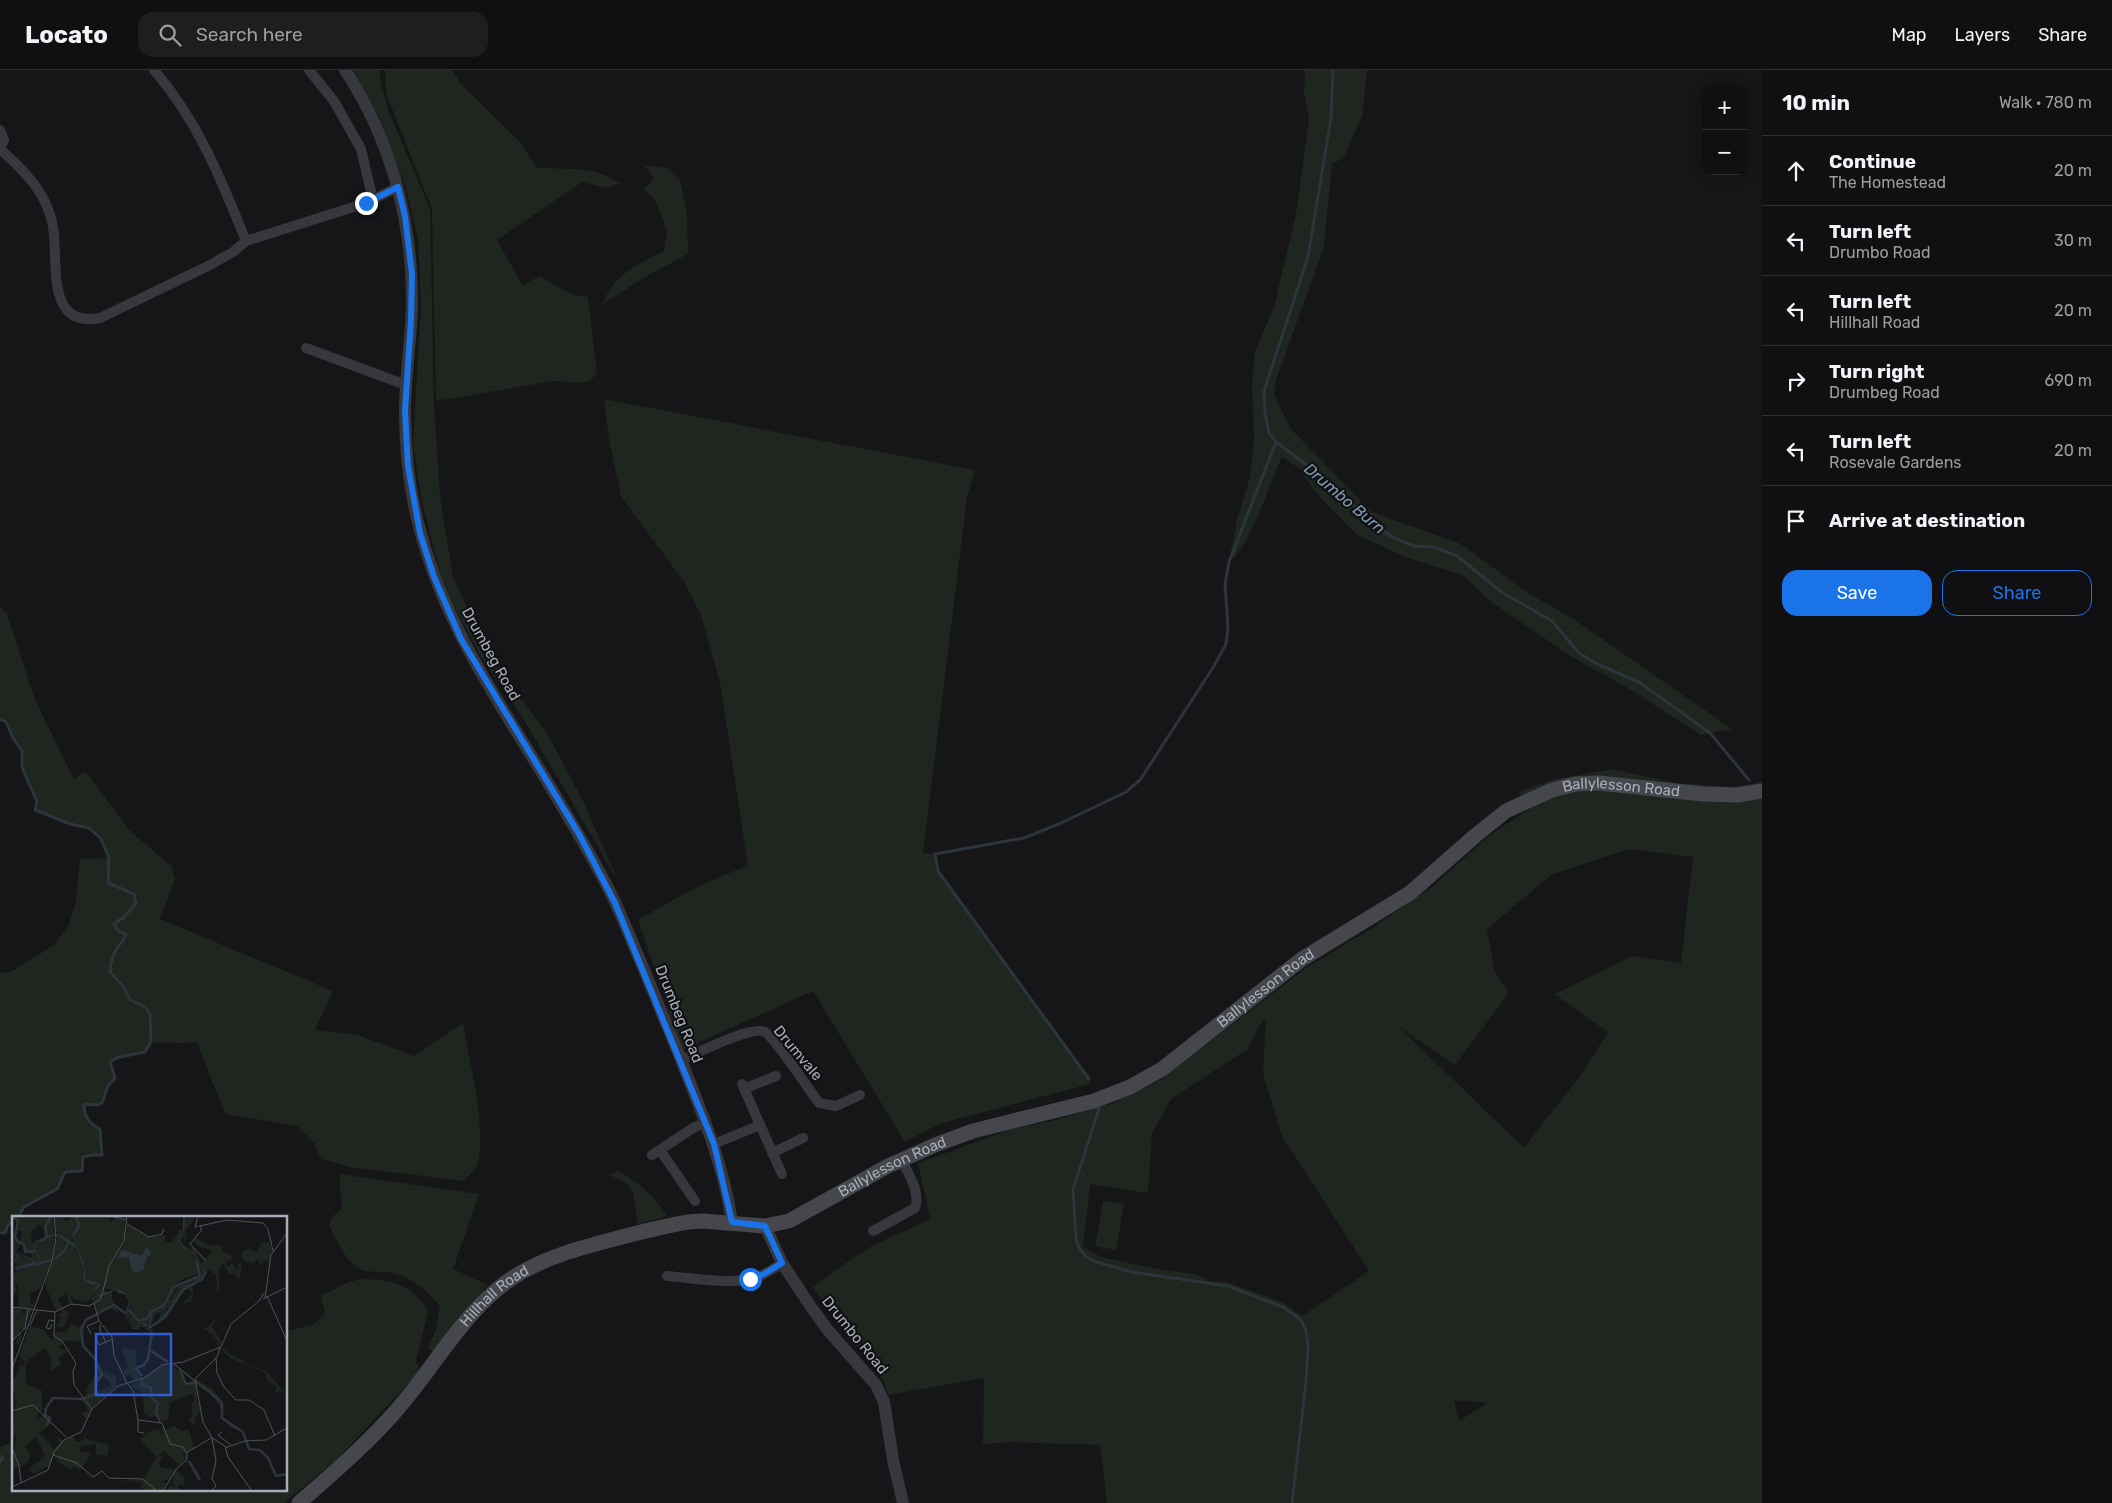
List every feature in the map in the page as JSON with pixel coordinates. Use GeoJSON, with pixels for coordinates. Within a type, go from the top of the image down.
{"type":"FeatureCollection","features":[{"type":"Feature","properties":{"kind":"main road","name":"Ballylesson Road"},"geometry":{"type":"LineString","coordinates":[[765,1226],[797,1217],[901,1159],[973,1130],[1094,1101],[1130,1087],[1162,1069],[1302,959],[1410,893],[1506,811],[1529,799],[1552,790],[1576,784],[1599,783],[1704,794],[1738,795],[1762,792]]}},
{"type":"Feature","properties":{"kind":"main road","name":"Hillhall Road"},"geometry":{"type":"LineString","coordinates":[[299,1503],[346,1461],[395,1412],[428,1373],[459,1328],[480,1305],[520,1273],[545,1260],[571,1250],[671,1225],[703,1220],[765,1226]]}},
{"type":"Feature","properties":{"kind":"street"},"geometry":{"type":"LineString","coordinates":[[154,70],[176,96],[214,162],[246,241]]}},
{"type":"Feature","properties":{"kind":"street"},"geometry":{"type":"LineString","coordinates":[[309,70],[334,100],[361,149],[373,200]]}},
{"type":"Feature","properties":{"kind":"street","name":"Drumbeg Road"},"geometry":{"type":"LineString","coordinates":[[346,70],[375,125],[398,187],[405,216],[412,274],[406,385],[406,436],[413,499],[431,568],[447,609],[485,681],[536,762],[604,880],[706,1122],[714,1144],[732,1222]]}},
{"type":"Feature","properties":{"kind":"street"},"geometry":{"type":"LineString","coordinates":[[0,130],[4,140],[0,149],[33,183],[43,198],[53,226],[55,279],[58,293],[68,312],[86,321],[100,318],[210,265],[234,252],[246,241],[373,200],[398,187]]}},
{"type":"Feature","properties":{"kind":"street"},"geometry":{"type":"LineString","coordinates":[[306,348],[406,385]]}},
{"type":"Feature","properties":{"kind":"street","name":"Drumvale"},"geometry":{"type":"LineString","coordinates":[[681,1060],[738,1036],[756,1031],[765,1032],[819,1103],[836,1106],[860,1095]]}},
{"type":"Feature","properties":{"kind":"street"},"geometry":{"type":"LineString","coordinates":[[776,1076],[743,1086],[782,1174]]}},
{"type":"Feature","properties":{"kind":"street"},"geometry":{"type":"LineString","coordinates":[[696,1201],[656,1153],[693,1128],[706,1122]]}},
{"type":"Feature","properties":{"kind":"street"},"geometry":{"type":"LineString","coordinates":[[714,1144],[760,1125]]}},
{"type":"Feature","properties":{"kind":"street"},"geometry":{"type":"LineString","coordinates":[[772,1153],[803,1138]]}},
{"type":"Feature","properties":{"kind":"street"},"geometry":{"type":"LineString","coordinates":[[873,1231],[915,1208],[918,1200],[901,1159]]}},
{"type":"Feature","properties":{"kind":"street","name":"Drumbo Road"},"geometry":{"type":"LineString","coordinates":[[765,1226],[782,1263],[827,1330],[876,1385],[884,1402],[893,1460],[903,1503]]}},
{"type":"Feature","properties":{"kind":"street"},"geometry":{"type":"LineString","coordinates":[[667,1276],[707,1280],[750,1279],[764,1274],[782,1263]]}},
{"type":"Feature","properties":{"kind":"shaded area"},"geometry":{"type":"Polygon","coordinates":[[[353,70],[379,70],[389,112],[430,209],[434,403],[440,497],[453,577],[475,625],[507,681],[547,733],[584,803],[620,885],[523,718],[482,659],[450,599],[438,565],[421,497],[413,444],[421,304],[418,239],[406,188],[381,121],[353,70]]]}},
{"type":"Feature","properties":{"kind":"shaded area"},"geometry":{"type":"Polygon","coordinates":[[[385,70],[452,70],[461,84],[520,142],[537,168],[591,171],[611,178],[620,184],[607,188],[582,182],[497,240],[523,286],[539,276],[573,295],[588,297],[597,373],[591,380],[581,383],[554,381],[436,401],[432,209],[386,93],[385,70]]]}},
{"type":"Feature","properties":{"kind":"shaded area"},"geometry":{"type":"Polygon","coordinates":[[[1305,70],[1367,70],[1362,116],[1343,159],[1332,163],[1324,247],[1276,380],[1274,395],[1291,429],[1372,512],[1461,544],[1525,591],[1575,620],[1732,729],[1701,735],[1628,688],[1569,655],[1491,602],[1463,575],[1407,558],[1356,534],[1315,492],[1299,468],[1282,457],[1252,529],[1237,554],[1229,562],[1237,520],[1250,477],[1254,438],[1252,385],[1255,351],[1274,307],[1296,214],[1309,120],[1304,93],[1305,70]]]}},
{"type":"Feature","properties":{"kind":"shaded area"},"geometry":{"type":"Polygon","coordinates":[[[645,166],[666,167],[680,181],[687,213],[688,254],[645,277],[602,305],[613,285],[620,278],[635,266],[664,251],[667,231],[655,200],[644,189],[654,178],[645,166]]]}},
{"type":"Feature","properties":{"kind":"shaded area"},"geometry":{"type":"Polygon","coordinates":[[[604,399],[975,470],[967,497],[923,853],[935,854],[938,872],[1089,1079],[1090,1084],[939,1124],[905,1142],[813,991],[682,1050],[638,920],[705,884],[748,866],[720,682],[701,615],[685,583],[621,497],[609,440],[604,399]]]}},
{"type":"Feature","properties":{"kind":"shaded area"},"geometry":{"type":"Polygon","coordinates":[[[0,606],[7,614],[35,700],[74,779],[85,771],[129,830],[171,866],[175,879],[160,919],[333,991],[315,1030],[358,1035],[414,1056],[463,1023],[479,1116],[480,1152],[475,1170],[464,1181],[350,1167],[321,1159],[314,1143],[297,1126],[226,1114],[197,1042],[152,1042],[145,1052],[121,1057],[110,1062],[115,1078],[108,1086],[102,1103],[97,1105],[84,1104],[88,1120],[100,1129],[102,1155],[83,1157],[82,1171],[65,1172],[57,1189],[24,1207],[21,1214],[12,1216],[12,1222],[8,1225],[5,1233],[0,1233],[0,973],[11,972],[54,945],[69,925],[76,901],[80,859],[108,858],[101,839],[89,828],[70,824],[35,810],[37,802],[22,767],[22,751],[13,738],[6,722],[0,719],[0,606]]]}},
{"type":"Feature","properties":{"kind":"shaded area"},"geometry":{"type":"Polygon","coordinates":[[[1612,769],[1676,783],[1732,787],[1762,782],[1762,1503],[1107,1503],[1100,1445],[1012,1442],[983,1444],[984,1378],[888,1395],[884,1381],[812,1287],[866,1249],[930,1219],[918,1163],[1012,1129],[1052,1121],[1113,1103],[1158,1081],[1306,968],[1377,925],[1433,886],[1490,835],[1530,809],[1519,792],[1551,780],[1612,769]],[[1629,849],[1551,875],[1487,929],[1495,973],[1509,993],[1455,1065],[1398,1026],[1524,1148],[1585,1069],[1608,1032],[1554,994],[1633,956],[1681,963],[1693,857],[1629,849]],[[1266,1018],[1257,1030],[1248,1049],[1171,1099],[1152,1134],[1148,1193],[1090,1184],[1083,1247],[1101,1257],[1152,1268],[1200,1275],[1209,1281],[1227,1282],[1284,1303],[1302,1316],[1369,1271],[1282,1136],[1263,1074],[1266,1018]],[[1454,1400],[1459,1421],[1487,1403],[1454,1400]]]}},
{"type":"Feature","properties":{"kind":"shaded area"},"geometry":{"type":"Polygon","coordinates":[[[618,1171],[646,1190],[667,1216],[638,1224],[633,1193],[629,1185],[610,1175],[618,1171]]]}},
{"type":"Feature","properties":{"kind":"shaded area"},"geometry":{"type":"Polygon","coordinates":[[[339,1174],[479,1194],[453,1269],[488,1285],[456,1320],[435,1353],[428,1349],[436,1329],[440,1306],[429,1294],[409,1279],[394,1273],[363,1270],[355,1266],[338,1243],[329,1226],[331,1218],[342,1208],[339,1174]]]}},
{"type":"Feature","properties":{"kind":"shaded area"},"geometry":{"type":"Polygon","coordinates":[[[1103,1201],[1124,1204],[1116,1250],[1095,1246],[1103,1201]]]}},
{"type":"Feature","properties":{"kind":"shaded area"},"geometry":{"type":"Polygon","coordinates":[[[362,1279],[392,1282],[408,1289],[422,1302],[428,1312],[416,1361],[420,1371],[337,1459],[284,1503],[0,1503],[0,1447],[12,1442],[12,1490],[288,1490],[288,1331],[312,1325],[325,1315],[321,1296],[349,1282],[362,1279]]]}},
{"type":"Feature","properties":{"kind":"waterway","name":"Drumbo Burn"},"geometry":{"type":"LineString","coordinates":[[1333,70],[1331,118],[1308,257],[1264,391],[1265,413],[1269,433],[1276,442],[1328,481],[1372,523],[1394,538],[1414,546],[1434,547],[1457,556],[1503,593],[1552,621],[1579,653],[1597,664],[1639,682],[1710,733],[1749,780]]}},
{"type":"Feature","properties":{"kind":"waterway"},"geometry":{"type":"LineString","coordinates":[[1089,1079],[938,871],[935,854],[1024,838],[1059,824],[1126,792],[1140,780],[1214,666],[1226,644],[1228,627],[1225,584],[1229,562],[1276,442]]}},
{"type":"Feature","properties":{"kind":"waterway"},"geometry":{"type":"LineString","coordinates":[[0,719],[6,722],[13,738],[22,751],[22,767],[37,802],[35,810],[70,824],[89,828],[101,839],[109,858],[108,883],[134,894],[136,903],[124,917],[114,924],[118,931],[126,934],[114,953],[110,972],[123,986],[130,1000],[145,1007],[150,1014],[151,1042],[145,1052],[121,1057],[110,1062],[115,1078],[108,1086],[102,1103],[97,1105],[84,1104],[88,1119],[100,1129],[102,1155],[83,1157],[82,1171],[65,1172],[57,1189],[24,1207],[19,1216]]}},
{"type":"Feature","properties":{"kind":"waterway"},"geometry":{"type":"LineString","coordinates":[[1099,1109],[1073,1189],[1076,1239],[1079,1248],[1085,1256],[1093,1261],[1132,1272],[1228,1286],[1283,1307],[1301,1320],[1306,1330],[1308,1346],[1306,1382],[1292,1503]]}},
{"type":"Feature","properties":{"kind":"waterway"},"geometry":{"type":"LineString","coordinates":[[0,1233],[5,1233],[8,1225],[12,1222]]}},
{"type":"Feature","properties":{"kind":"waterway"},"geometry":{"type":"LineString","coordinates":[[0,1456],[3,1458],[0,1462]]}},
{"type":"Feature","properties":{"kind":"route"},"geometry":{"type":"LineString","coordinates":[[366,203],[398,187],[405,216],[412,274],[405,411],[408,466],[420,533],[434,577],[461,639],[579,834],[615,903],[706,1122],[719,1160],[732,1222],[765,1226],[782,1263],[764,1274],[750,1279]]}}]}
